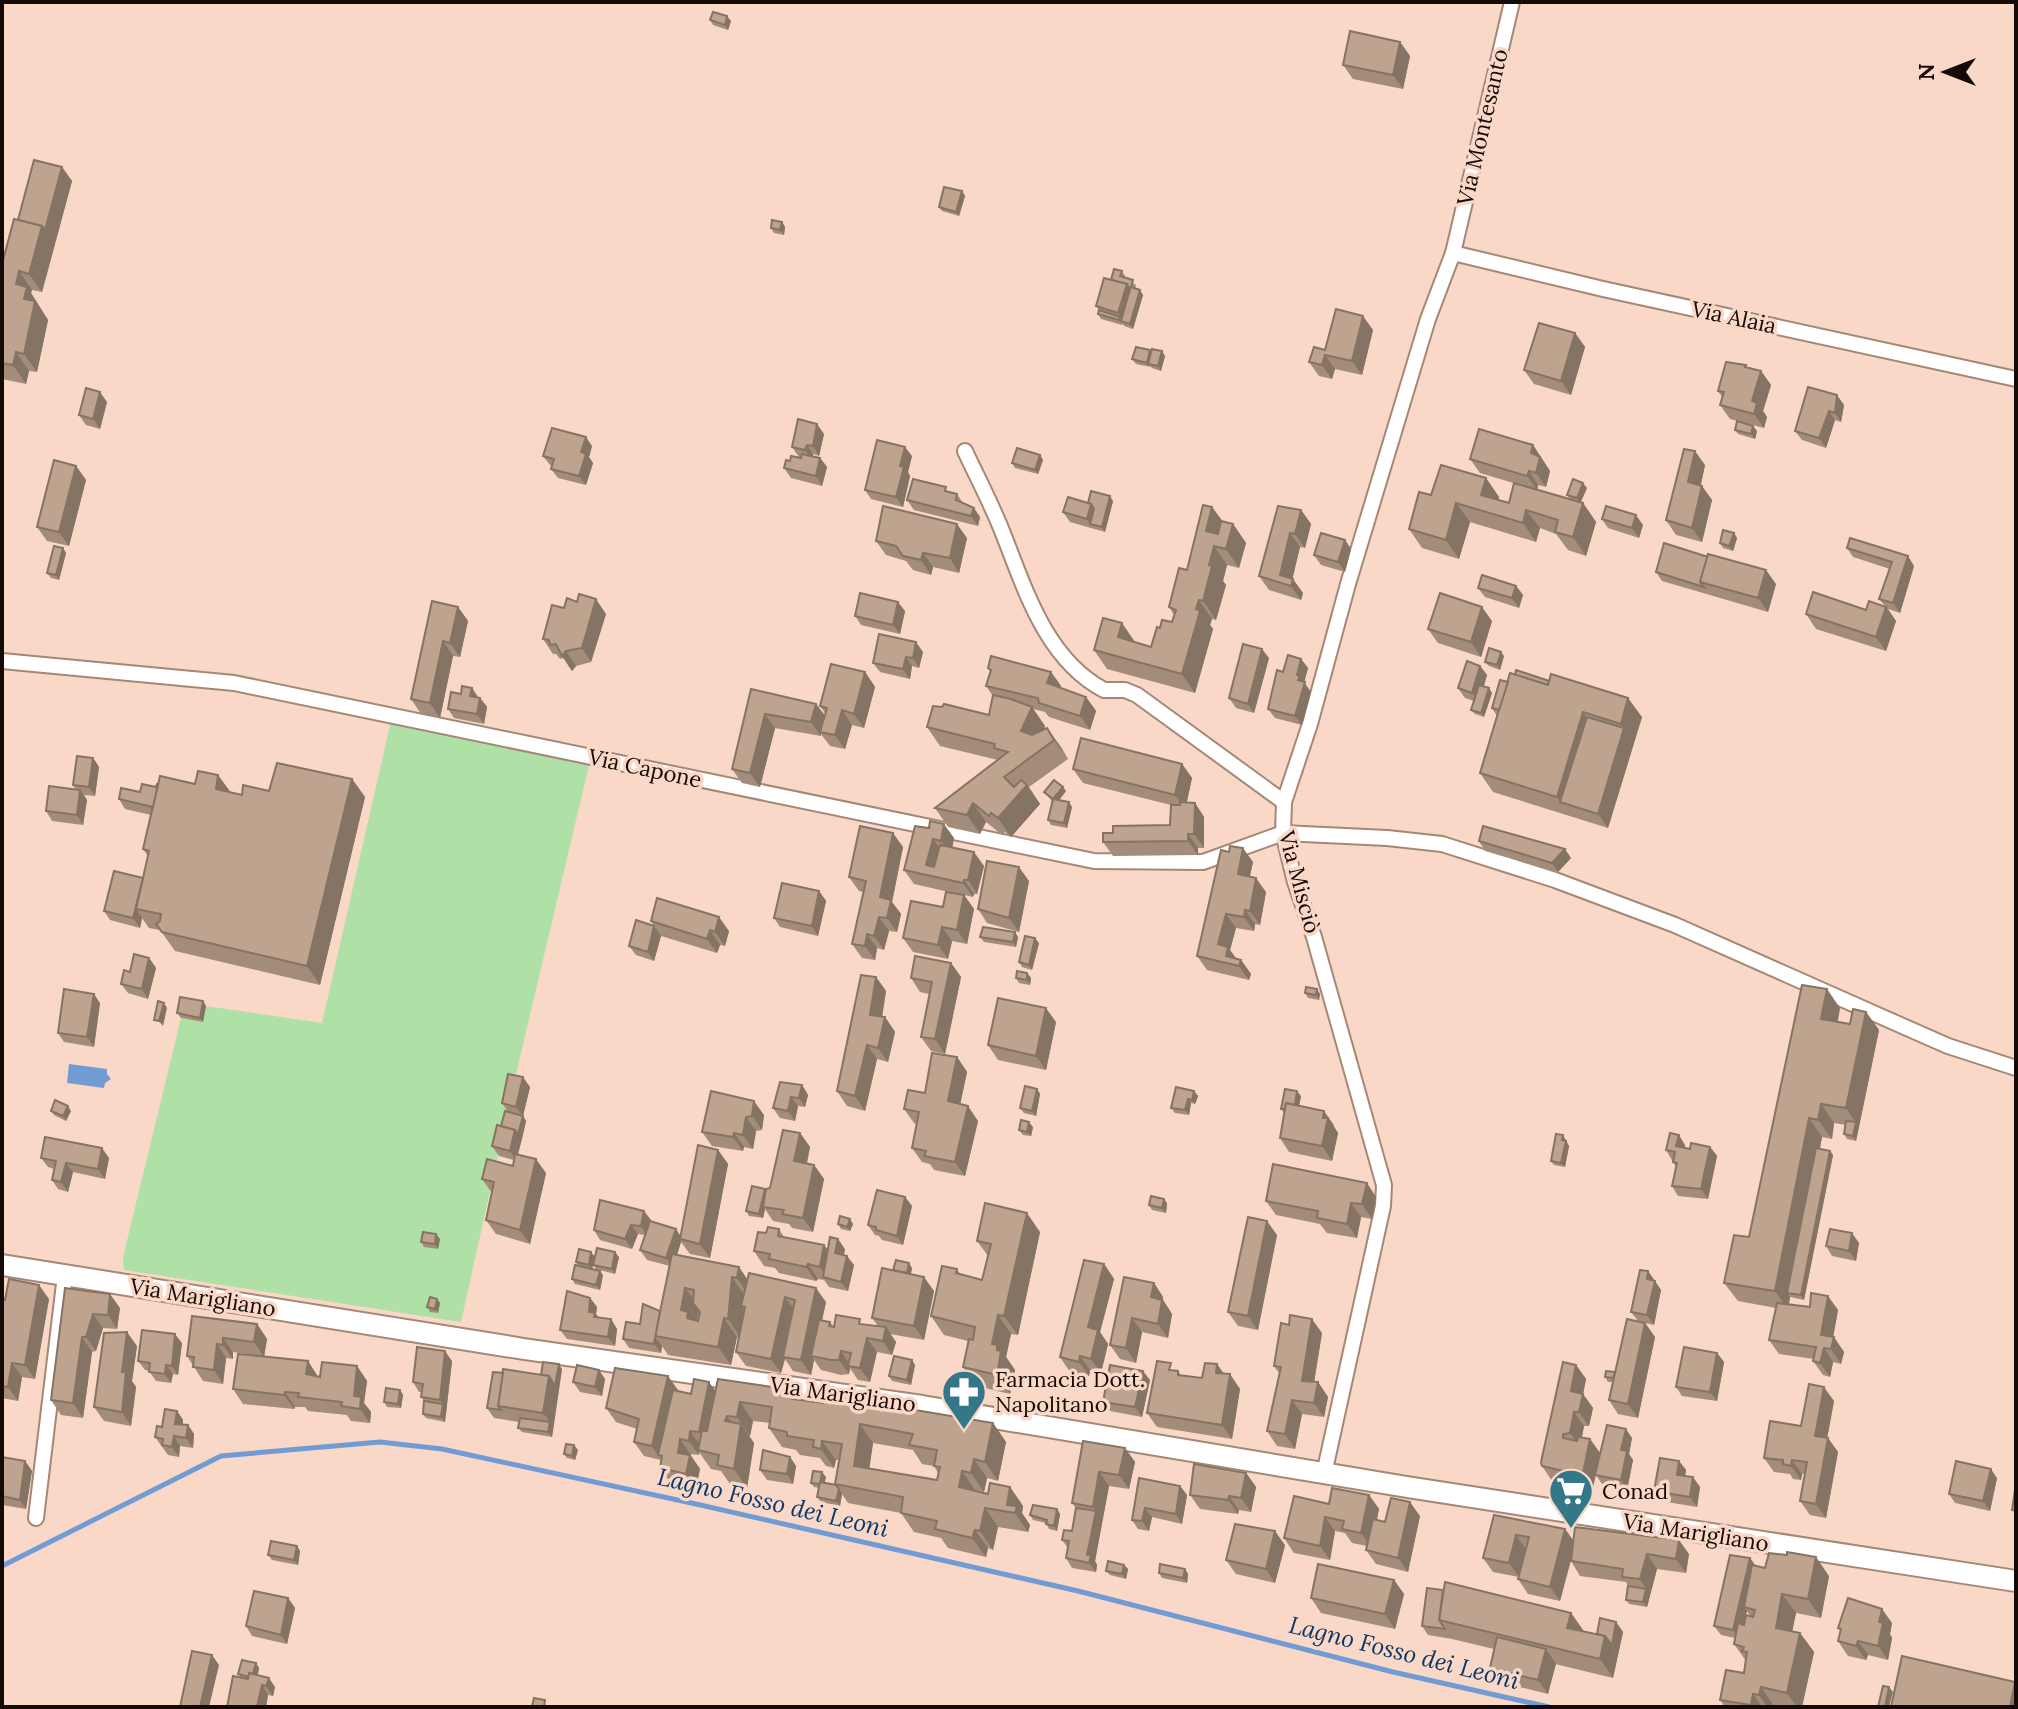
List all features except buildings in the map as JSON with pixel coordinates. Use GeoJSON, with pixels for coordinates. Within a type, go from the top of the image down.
{"type":"FeatureCollection","features":[{"type":"Feature","properties":{"kind":"street","name":"Via Montesanto"},"geometry":{"type":"LineString","coordinates":[[1453,253],[1512,2]]}},
{"type":"Feature","properties":{"kind":"street","name":"Via Alaia"},"geometry":{"type":"LineString","coordinates":[[1453,253],[2016,379]]}},
{"type":"Feature","properties":{"kind":"street","name":"Via Misciò"},"geometry":{"type":"LineString","coordinates":[[1324,1474],[1383,1206],[1384,1185],[1357,1082],[1295,882],[1283,833],[1284,802],[1310,724],[1348,584],[1428,319],[1453,253]]}},
{"type":"Feature","properties":{"kind":"street"},"geometry":{"type":"LineString","coordinates":[[965,451],[1041,626],[1069,662],[1104,690],[1125,690],[1137,695],[1284,802]]}},
{"type":"Feature","properties":{"kind":"street","name":"Via Capone"},"geometry":{"type":"LineString","coordinates":[[2,661],[234,683],[1094,861],[1203,862],[1283,833]]}},
{"type":"Feature","properties":{"kind":"street"},"geometry":{"type":"LineString","coordinates":[[1283,833],[1442,844],[1484,856],[1675,925],[1948,1046],[2016,1068]]}},
{"type":"Feature","properties":{"kind":"street","name":"Via Marigliano"},"geometry":{"type":"LineString","coordinates":[[2,1265],[524,1349],[922,1406],[1324,1474],[2016,1581]]}},
{"type":"Feature","properties":{"kind":"street"},"geometry":{"type":"LineString","coordinates":[[36,1518],[65,1275]]}},
{"type":"Feature","properties":{"kind":"green space"},"geometry":{"type":"Polygon","coordinates":[[[391,721],[590,761],[461,1322],[124,1270],[123,1257],[181,1018],[203,1022],[206,1006],[322,1023],[391,721]]]}},
{"type":"Feature","properties":{"kind":"water"},"geometry":{"type":"Polygon","coordinates":[[[69,1064],[107,1069],[111,1079],[104,1088],[67,1083],[69,1064]]]}},
{"type":"Feature","properties":{"kind":"waterway","name":"Lagno Fosso dei Leoni"},"geometry":{"type":"LineString","coordinates":[[2,1566],[221,1456],[380,1442],[442,1449],[696,1504],[1078,1591],[1393,1672],[1549,1707]]}},
{"type":"Feature","properties":{"kind":"place","name":"Farmacia Dott. Napolitano"},"geometry":{"type":"Point","coordinates":[964,1431]}},
{"type":"Feature","properties":{"kind":"place","name":"Conad"},"geometry":{"type":"Point","coordinates":[1571,1530]}}]}
